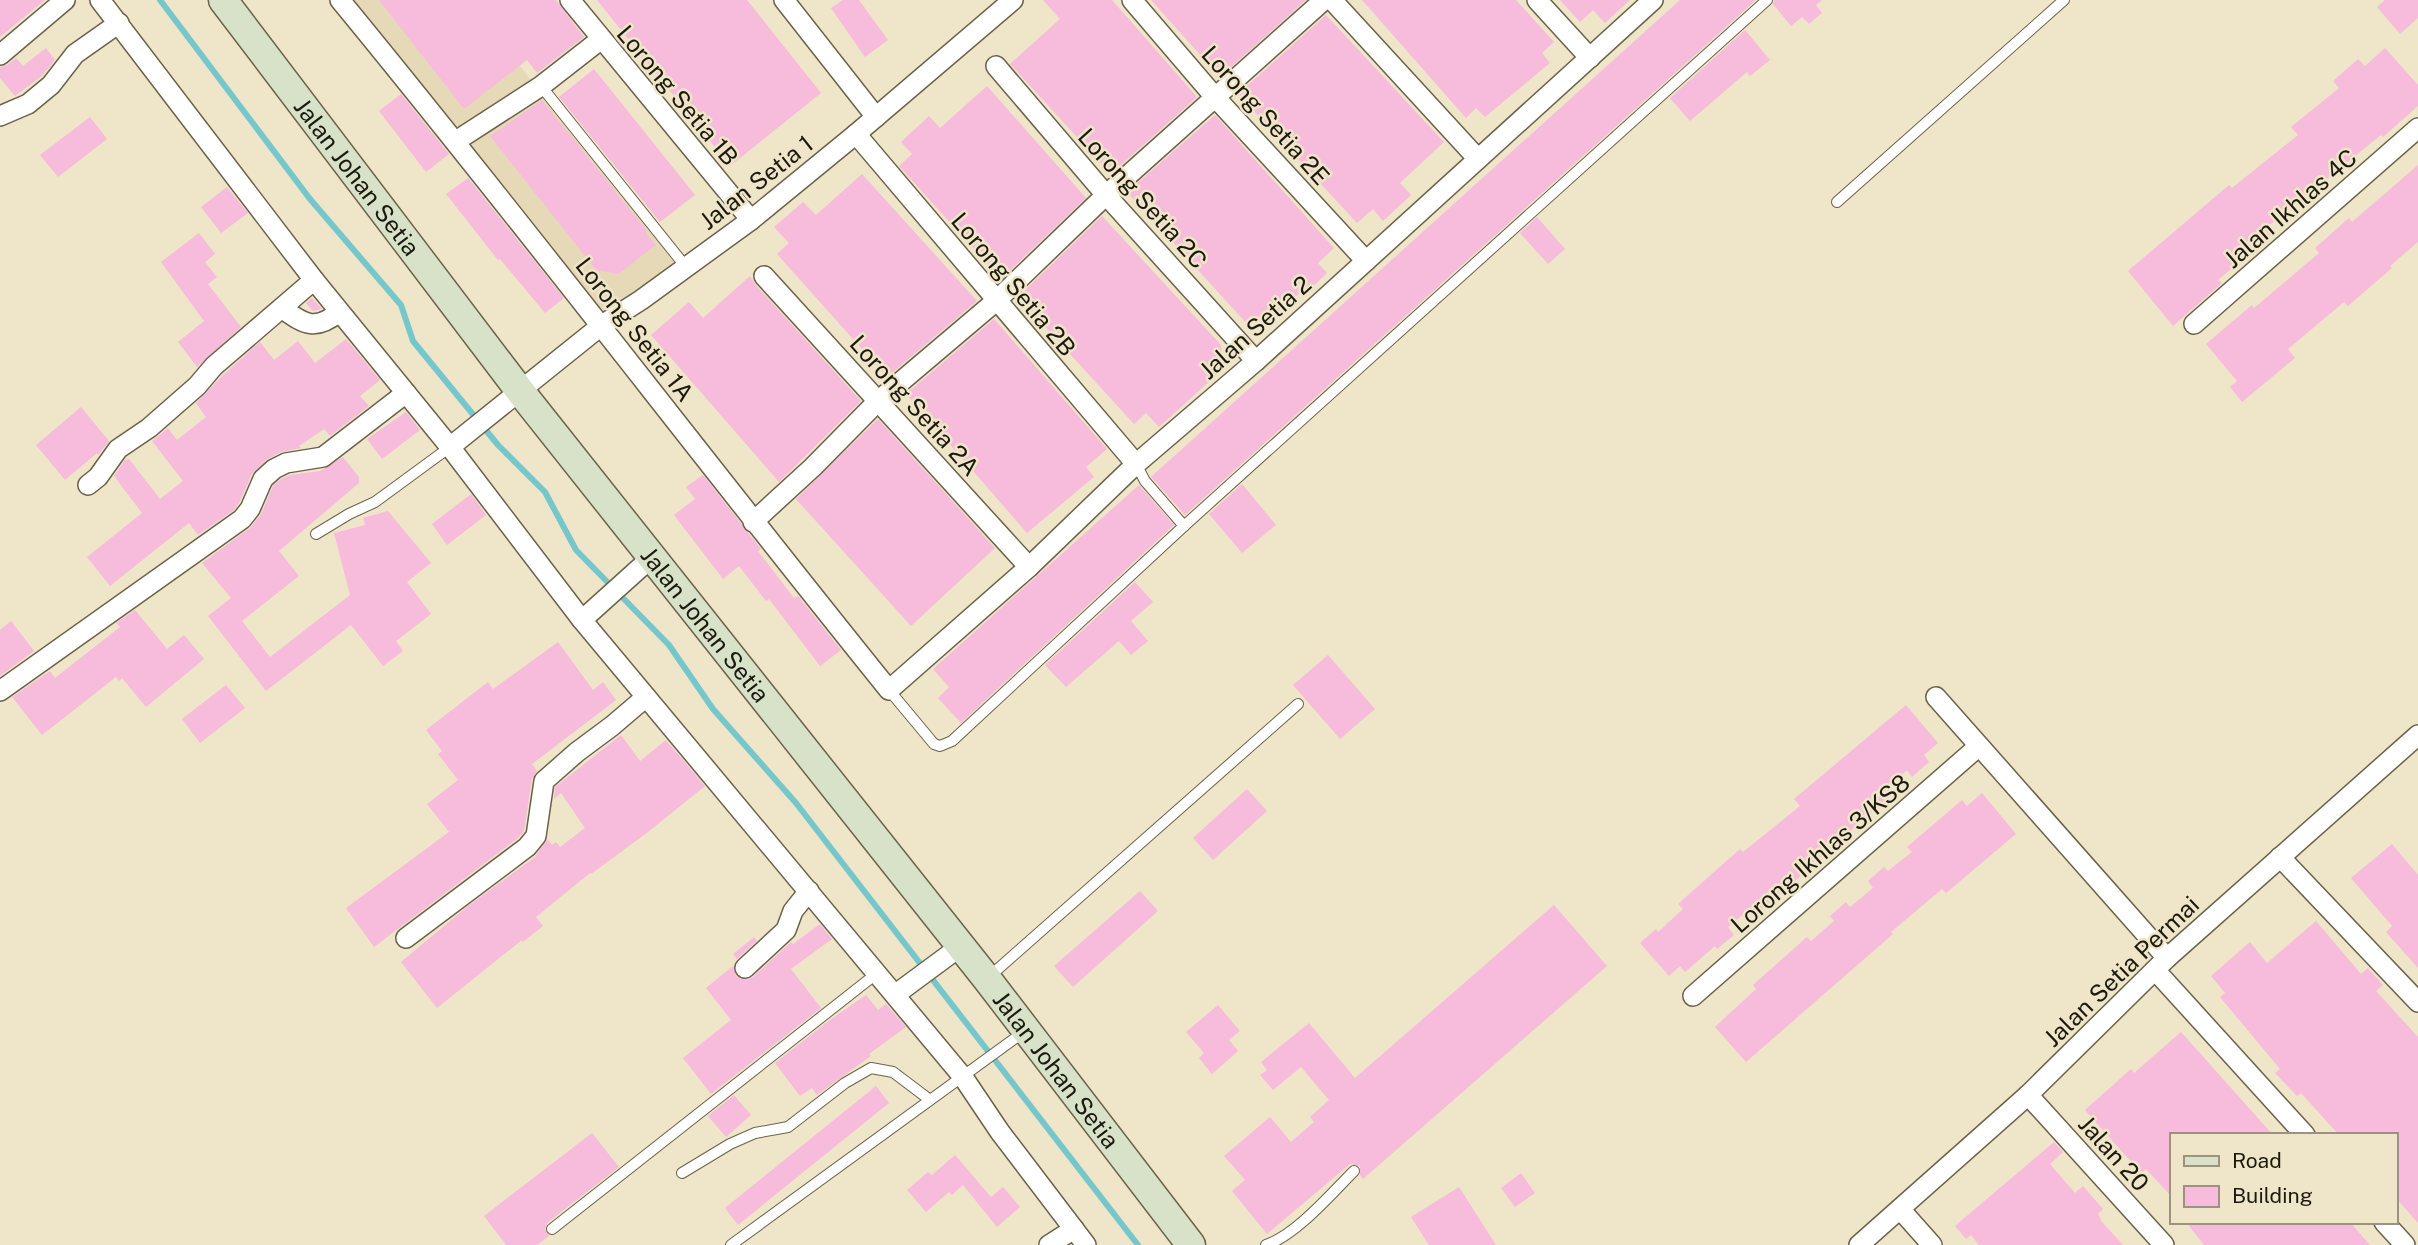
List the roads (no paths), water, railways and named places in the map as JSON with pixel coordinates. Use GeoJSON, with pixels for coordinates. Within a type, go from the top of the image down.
{"type":"FeatureCollection","features":[{"type":"Feature","properties":{"kind":"main road","name":"Jalan Johan Setia"},"geometry":{"type":"LineString","coordinates":[[223,0],[509,399],[950,954],[987,979],[1191,1245]]}},
{"type":"Feature","properties":{"kind":"street"},"geometry":{"type":"LineString","coordinates":[[0,55],[65,0]]}},
{"type":"Feature","properties":{"kind":"street"},"geometry":{"type":"LineString","coordinates":[[100,0],[339,312],[406,393],[454,443],[646,697],[876,974],[901,990],[970,1071],[1000,1132],[1080,1237],[1049,1245]]}},
{"type":"Feature","properties":{"kind":"street","name":"Lorong Setia 1A"},"geometry":{"type":"LineString","coordinates":[[340,0],[602,324],[754,522],[889,690]]}},
{"type":"Feature","properties":{"kind":"street","name":"Lorong Setia 1B"},"geometry":{"type":"LineString","coordinates":[[569,0],[751,220]]}},
{"type":"Feature","properties":{"kind":"street"},"geometry":{"type":"LineString","coordinates":[[783,0],[876,117]]}},
{"type":"Feature","properties":{"kind":"street","name":"Jalan Setia 1"},"geometry":{"type":"LineString","coordinates":[[454,443],[602,324],[751,220],[1013,0]]}},
{"type":"Feature","properties":{"kind":"street","name":"Lorong Setia 2E"},"geometry":{"type":"LineString","coordinates":[[1132,0],[1214,96],[1366,261]]}},
{"type":"Feature","properties":{"kind":"street"},"geometry":{"type":"LineString","coordinates":[[754,522],[878,401],[996,301],[1106,195],[1324,0]]}},
{"type":"Feature","properties":{"kind":"street"},"geometry":{"type":"LineString","coordinates":[[1332,0],[1478,159]]}},
{"type":"Feature","properties":{"kind":"street"},"geometry":{"type":"LineString","coordinates":[[1537,0],[1590,58]]}},
{"type":"Feature","properties":{"kind":"street","name":"Jalan Setia 2"},"geometry":{"type":"LineString","coordinates":[[889,690],[1030,567],[1136,464],[1256,360],[1653,0]]}},
{"type":"Feature","properties":{"kind":"street"},"geometry":{"type":"LineString","coordinates":[[0,116],[28,104],[51,85],[75,54],[119,23]]}},
{"type":"Feature","properties":{"kind":"street"},"geometry":{"type":"LineString","coordinates":[[456,141],[541,86],[600,40]]}},
{"type":"Feature","properties":{"kind":"street","name":"Lorong Setia 2C"},"geometry":{"type":"LineString","coordinates":[[996,66],[1106,195],[1256,360]]}},
{"type":"Feature","properties":{"kind":"street","name":"Jalan Ikhlas 4C"},"geometry":{"type":"LineString","coordinates":[[2194,324],[2418,128]]}},
{"type":"Feature","properties":{"kind":"street","name":"Lorong Setia 2B"},"geometry":{"type":"LineString","coordinates":[[856,134],[1136,464]]}},
{"type":"Feature","properties":{"kind":"street","name":"Lorong Setia 2A"},"geometry":{"type":"LineString","coordinates":[[764,276],[1030,567]]}},
{"type":"Feature","properties":{"kind":"street"},"geometry":{"type":"LineString","coordinates":[[88,485],[98,477],[118,449],[149,428],[197,386],[214,366],[314,280]]}},
{"type":"Feature","properties":{"kind":"street"},"geometry":{"type":"LineString","coordinates":[[282,309],[298,320],[313,325],[328,321],[339,312]]}},
{"type":"Feature","properties":{"kind":"street"},"geometry":{"type":"LineString","coordinates":[[0,691],[242,519],[250,509],[263,479],[274,469],[286,463],[323,457],[406,393]]}},
{"type":"Feature","properties":{"kind":"street"},"geometry":{"type":"LineString","coordinates":[[586,615],[641,566]]}},
{"type":"Feature","properties":{"kind":"street"},"geometry":{"type":"LineString","coordinates":[[406,938],[527,847],[536,836],[544,781],[646,697]]}},
{"type":"Feature","properties":{"kind":"street"},"geometry":{"type":"LineString","coordinates":[[1936,697],[2303,1133]]}},
{"type":"Feature","properties":{"kind":"street","name":"Jalan Setia Permai"},"geometry":{"type":"LineString","coordinates":[[1859,1245],[2028,1095],[2161,964],[2418,735]]}},
{"type":"Feature","properties":{"kind":"street","name":"Lorong Ikhlas 3/KS8"},"geometry":{"type":"LineString","coordinates":[[1693,996],[1979,746]]}},
{"type":"Feature","properties":{"kind":"street"},"geometry":{"type":"LineString","coordinates":[[2280,857],[2418,1002]]}},
{"type":"Feature","properties":{"kind":"street"},"geometry":{"type":"LineString","coordinates":[[745,968],[786,930],[793,911],[809,891]]}},
{"type":"Feature","properties":{"kind":"street"},"geometry":{"type":"LineString","coordinates":[[901,990],[950,954]]}},
{"type":"Feature","properties":{"kind":"street","name":"Jalan 20"},"geometry":{"type":"LineString","coordinates":[[2028,1095],[2165,1245]]}},
{"type":"Feature","properties":{"kind":"street"},"geometry":{"type":"LineString","coordinates":[[1900,1209],[1932,1245]]}},
{"type":"Feature","properties":{"kind":"street"},"geometry":{"type":"LineString","coordinates":[[2386,1224],[2405,1245]]}},
{"type":"Feature","properties":{"kind":"lane"},"geometry":{"type":"LineString","coordinates":[[889,690],[934,744],[947,745],[1184,526],[1768,0]]}},
{"type":"Feature","properties":{"kind":"lane"},"geometry":{"type":"LineString","coordinates":[[1837,202],[2064,0]]}},
{"type":"Feature","properties":{"kind":"lane"},"geometry":{"type":"LineString","coordinates":[[541,86],[686,267]]}},
{"type":"Feature","properties":{"kind":"lane"},"geometry":{"type":"LineString","coordinates":[[316,534],[349,514],[376,502],[454,443]]}},
{"type":"Feature","properties":{"kind":"lane"},"geometry":{"type":"LineString","coordinates":[[1136,464],[1145,481],[1184,526]]}},
{"type":"Feature","properties":{"kind":"lane"},"geometry":{"type":"LineString","coordinates":[[987,979],[1298,704]]}},
{"type":"Feature","properties":{"kind":"lane"},"geometry":{"type":"LineString","coordinates":[[552,1229],[876,974]]}},
{"type":"Feature","properties":{"kind":"lane"},"geometry":{"type":"LineString","coordinates":[[731,1245],[1026,1030]]}},
{"type":"Feature","properties":{"kind":"lane"},"geometry":{"type":"LineString","coordinates":[[682,1172],[755,1133],[788,1127],[845,1083],[871,1068],[893,1072],[930,1100]]}},
{"type":"Feature","properties":{"kind":"lane"},"geometry":{"type":"LineString","coordinates":[[1266,1245],[1275,1242],[1314,1212],[1354,1171]]}},
{"type":"Feature","properties":{"kind":"waterway"},"geometry":{"type":"LineString","coordinates":[[160,0],[310,199],[401,305],[413,341],[498,445],[545,492],[576,550],[669,645],[713,709],[796,803],[1138,1245]]}}]}
